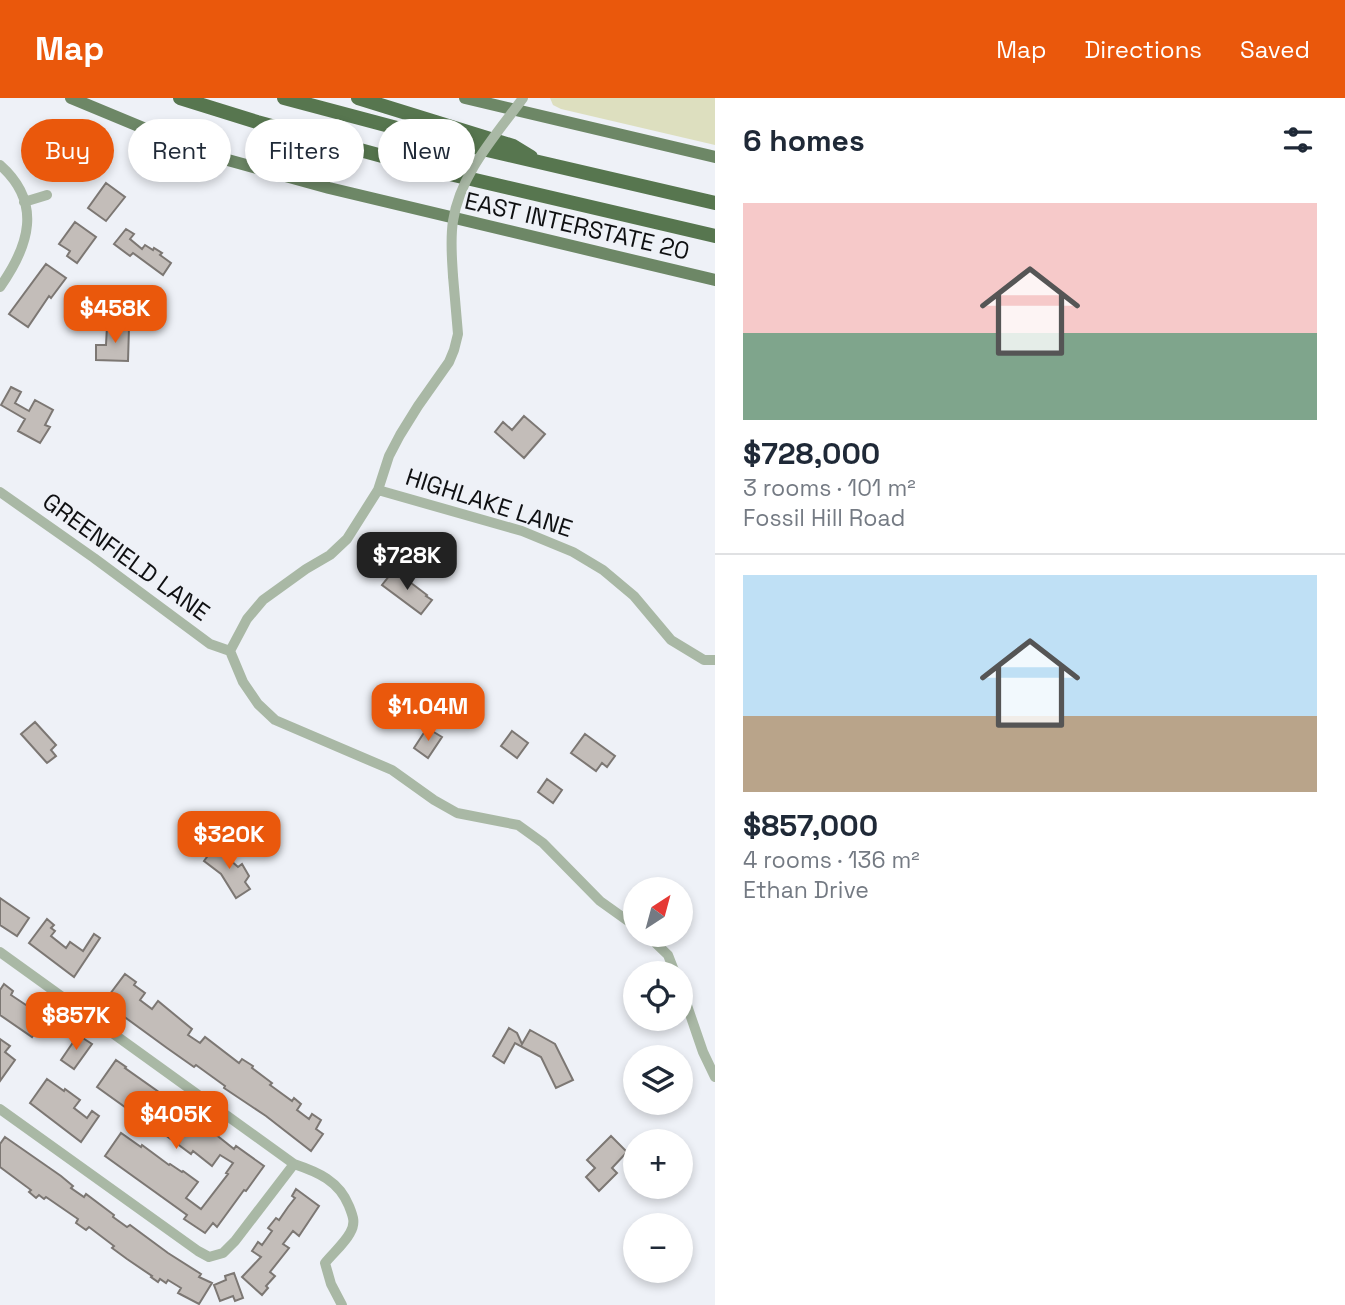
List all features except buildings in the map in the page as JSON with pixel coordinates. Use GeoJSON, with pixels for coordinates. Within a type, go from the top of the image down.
{"type":"FeatureCollection","features":[{"type":"Feature","properties":{"kind":"highway"},"geometry":{"type":"LineString","coordinates":[[180,98],[441,172],[715,236]]}},
{"type":"Feature","properties":{"kind":"highway"},"geometry":{"type":"LineString","coordinates":[[284,98],[541,164],[715,203]]}},
{"type":"Feature","properties":{"kind":"highway"},"geometry":{"type":"LineString","coordinates":[[358,98],[513,146],[541,164]]}},
{"type":"Feature","properties":{"kind":"main road","name":"EAST INTERSTATE 20"},"geometry":{"type":"LineString","coordinates":[[71,98],[206,155],[329,188],[715,280]]}},
{"type":"Feature","properties":{"kind":"main road"},"geometry":{"type":"LineString","coordinates":[[465,98],[715,157]]}},
{"type":"Feature","properties":{"kind":"street"},"geometry":{"type":"LineString","coordinates":[[523,98],[473,168],[453,218],[451,248],[458,334],[449,362],[400,435],[389,456],[378,490],[347,539],[330,555],[263,600],[247,620],[230,651],[243,682],[258,704],[275,720],[392,770],[457,813],[519,825],[543,843],[600,901],[623,917]]}},
{"type":"Feature","properties":{"kind":"street"},"geometry":{"type":"LineString","coordinates":[[0,165],[17,184],[28,223],[23,248],[0,287]]}},
{"type":"Feature","properties":{"kind":"street"},"geometry":{"type":"LineString","coordinates":[[24,202],[47,195]]}},
{"type":"Feature","properties":{"kind":"street","name":"HIGHLAKE LANE"},"geometry":{"type":"LineString","coordinates":[[378,490],[522,531],[573,552],[603,570],[634,597],[671,640],[704,660],[715,660]]}},
{"type":"Feature","properties":{"kind":"street","name":"GREENFIELD LANE"},"geometry":{"type":"LineString","coordinates":[[0,492],[210,644],[230,651]]}},
{"type":"Feature","properties":{"kind":"street"},"geometry":{"type":"LineString","coordinates":[[659,947],[670,961]]}},
{"type":"Feature","properties":{"kind":"street"},"geometry":{"type":"LineString","coordinates":[[0,952],[294,1164],[318,1172],[334,1183],[346,1197],[354,1218],[352,1230],[325,1263],[341,1304]]}},
{"type":"Feature","properties":{"kind":"street"},"geometry":{"type":"LineString","coordinates":[[693,1023],[715,1077]]}},
{"type":"Feature","properties":{"kind":"street"},"geometry":{"type":"LineString","coordinates":[[0,1110],[209,1257],[223,1253],[235,1241],[294,1164]]}},
{"type":"Feature","properties":{"kind":"green space"},"geometry":{"type":"Polygon","coordinates":[[[550,98],[715,98],[715,145],[561,109],[553,105],[550,98]]]}}]}
